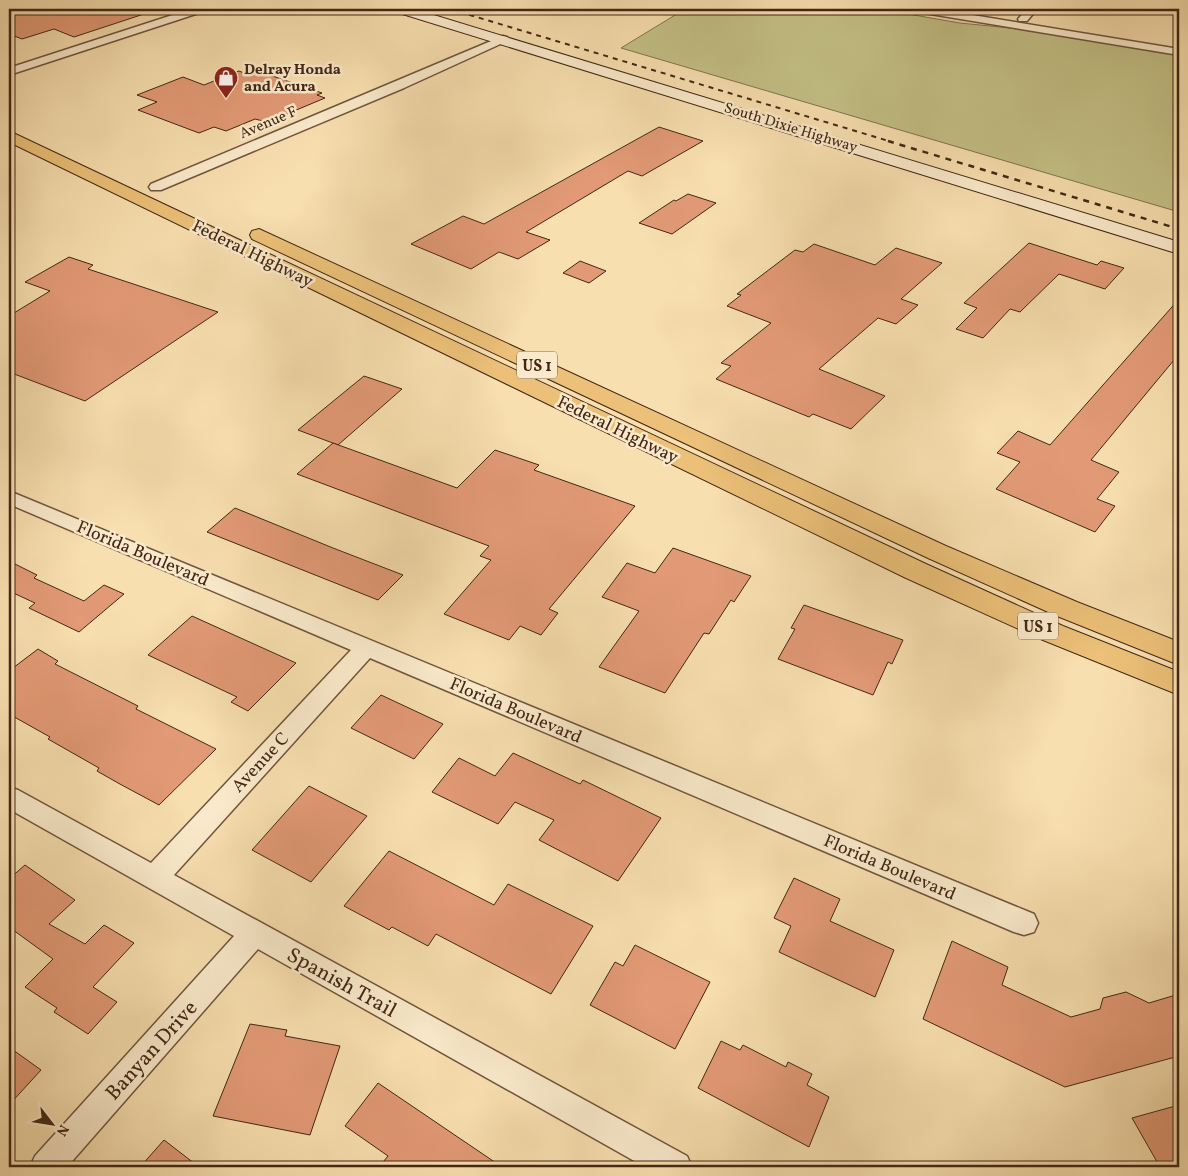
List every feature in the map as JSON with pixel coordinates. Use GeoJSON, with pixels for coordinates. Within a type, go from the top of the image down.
{"type":"FeatureCollection","features":[{"type":"Feature","properties":{"kind":"main road","name":"Federal Highway"},"geometry":{"type":"LineString","coordinates":[[9,118],[937,552],[1067,609],[1179,655]]}},
{"type":"Feature","properties":{"kind":"main road","name":"Federal Highway"},"geometry":{"type":"LineString","coordinates":[[9,136],[916,571],[1045,629],[1179,684]]}},
{"type":"Feature","properties":{"kind":"main road"},"geometry":{"type":"LineString","coordinates":[[1128,663],[1175,658],[1179,655]]}},
{"type":"Feature","properties":{"kind":"street"},"geometry":{"type":"LineString","coordinates":[[9,72],[201,9]]}},
{"type":"Feature","properties":{"kind":"street","name":"South Dixie Highway"},"geometry":{"type":"LineString","coordinates":[[401,9],[1179,248]]}},
{"type":"Feature","properties":{"kind":"street"},"geometry":{"type":"LineString","coordinates":[[918,9],[1179,52]]}},
{"type":"Feature","properties":{"kind":"street"},"geometry":{"type":"LineString","coordinates":[[1023,19],[1032,9]]}},
{"type":"Feature","properties":{"kind":"street","name":"Avenue F"},"geometry":{"type":"LineString","coordinates":[[156,187],[392,88],[503,39]]}},
{"type":"Feature","properties":{"kind":"street"},"geometry":{"type":"LineString","coordinates":[[1136,44],[1179,48]]}},
{"type":"Feature","properties":{"kind":"street","name":"Florida Boulevard"},"geometry":{"type":"LineString","coordinates":[[9,496],[1024,924]]}},
{"type":"Feature","properties":{"kind":"street","name":"Avenue C"},"geometry":{"type":"LineString","coordinates":[[154,877],[366,648]]}},
{"type":"Feature","properties":{"kind":"street","name":"Spanish Trail"},"geometry":{"type":"LineString","coordinates":[[9,796],[663,1164]]}},
{"type":"Feature","properties":{"kind":"street","name":"Banyan Drive"},"geometry":{"type":"LineString","coordinates":[[46,1167],[255,933]]}},
{"type":"Feature","properties":{"kind":"shaded area"},"geometry":{"type":"Polygon","coordinates":[[[685,9],[879,9],[960,23],[1010,28],[1179,54],[1179,212],[621,48],[685,9]]]}},
{"type":"Feature","properties":{"kind":"building"},"geometry":{"type":"Polygon","coordinates":[[[9,9],[149,9],[150,12],[74,37],[54,29],[22,39],[9,34],[9,9]]]}},
{"type":"Feature","properties":{"kind":"building"},"geometry":{"type":"Polygon","coordinates":[[[252,69],[322,93],[317,95],[325,98],[282,116],[279,115],[263,121],[255,119],[226,131],[214,127],[199,133],[138,110],[157,102],[137,95],[183,77],[204,85],[239,71],[244,73],[252,69]]]}},
{"type":"Feature","properties":{"kind":"building"},"geometry":{"type":"Polygon","coordinates":[[[659,127],[703,141],[642,176],[628,171],[526,232],[550,240],[518,259],[499,252],[471,269],[411,244],[463,216],[484,224],[659,127]]]}},
{"type":"Feature","properties":{"kind":"building"},"geometry":{"type":"Polygon","coordinates":[[[688,194],[716,203],[672,234],[639,223],[674,200],[676,201],[688,194]]]}},
{"type":"Feature","properties":{"kind":"building"},"geometry":{"type":"Polygon","coordinates":[[[1029,243],[1097,265],[1101,261],[1124,268],[1105,289],[1059,274],[1020,312],[1010,309],[983,338],[956,329],[977,308],[964,303],[1029,243]]]}},
{"type":"Feature","properties":{"kind":"building"},"geometry":{"type":"Polygon","coordinates":[[[814,244],[875,265],[896,248],[942,263],[901,299],[918,305],[896,324],[878,318],[819,369],[885,396],[851,429],[813,414],[809,417],[716,379],[731,366],[721,363],[771,323],[727,306],[741,295],[737,294],[795,250],[803,252],[814,244]]]}},
{"type":"Feature","properties":{"kind":"building"},"geometry":{"type":"Polygon","coordinates":[[[69,257],[93,265],[88,269],[218,312],[85,401],[9,372],[9,316],[50,291],[25,282],[69,257]]]}},
{"type":"Feature","properties":{"kind":"building"},"geometry":{"type":"Polygon","coordinates":[[[580,261],[606,271],[589,283],[563,273],[580,261]]]}},
{"type":"Feature","properties":{"kind":"building"},"geometry":{"type":"Polygon","coordinates":[[[1179,299],[1179,354],[1091,460],[1119,472],[1097,499],[1115,506],[1095,532],[996,489],[1020,462],[997,453],[1018,431],[1050,445],[1179,299]]]}},
{"type":"Feature","properties":{"kind":"building"},"geometry":{"type":"Polygon","coordinates":[[[364,376],[402,389],[338,445],[298,430],[364,376]]]}},
{"type":"Feature","properties":{"kind":"building"},"geometry":{"type":"Polygon","coordinates":[[[333,443],[457,488],[495,450],[539,465],[534,470],[635,506],[549,609],[558,613],[541,635],[520,626],[509,640],[444,614],[491,560],[480,556],[489,546],[297,474],[333,443]]]}},
{"type":"Feature","properties":{"kind":"building"},"geometry":{"type":"Polygon","coordinates":[[[235,508],[403,575],[378,600],[207,532],[235,508]]]}},
{"type":"Feature","properties":{"kind":"building"},"geometry":{"type":"Polygon","coordinates":[[[673,548],[751,576],[734,602],[731,600],[709,634],[704,633],[665,693],[599,667],[639,611],[602,597],[627,563],[655,573],[673,548]]]}},
{"type":"Feature","properties":{"kind":"building"},"geometry":{"type":"Polygon","coordinates":[[[9,561],[37,575],[34,578],[84,601],[104,585],[124,594],[79,632],[29,608],[35,603],[9,591],[9,561]]]}},
{"type":"Feature","properties":{"kind":"building"},"geometry":{"type":"Polygon","coordinates":[[[804,605],[903,640],[892,664],[888,662],[873,695],[778,659],[795,629],[791,628],[804,605]]]}},
{"type":"Feature","properties":{"kind":"building"},"geometry":{"type":"Polygon","coordinates":[[[192,616],[296,663],[248,711],[231,702],[237,697],[148,655],[192,616]]]}},
{"type":"Feature","properties":{"kind":"building"},"geometry":{"type":"Polygon","coordinates":[[[38,649],[58,661],[55,664],[138,706],[136,709],[216,749],[159,805],[118,783],[97,771],[99,768],[9,714],[9,671],[38,649]]]}},
{"type":"Feature","properties":{"kind":"building"},"geometry":{"type":"Polygon","coordinates":[[[381,695],[443,724],[414,759],[351,728],[381,695]]]}},
{"type":"Feature","properties":{"kind":"building"},"geometry":{"type":"Polygon","coordinates":[[[513,753],[580,784],[583,780],[661,818],[618,881],[539,840],[554,820],[515,802],[498,824],[432,792],[459,758],[495,776],[513,753]]]}},
{"type":"Feature","properties":{"kind":"building"},"geometry":{"type":"Polygon","coordinates":[[[309,786],[367,816],[311,882],[252,850],[309,786]]]}},
{"type":"Feature","properties":{"kind":"building"},"geometry":{"type":"Polygon","coordinates":[[[389,851],[494,905],[508,884],[593,926],[551,994],[436,934],[428,946],[392,927],[389,930],[344,906],[389,851]]]}},
{"type":"Feature","properties":{"kind":"building"},"geometry":{"type":"Polygon","coordinates":[[[25,865],[75,900],[49,924],[85,944],[104,925],[134,943],[93,987],[117,1002],[88,1034],[54,1012],[57,1008],[25,987],[53,959],[9,927],[9,879],[25,865]]]}},
{"type":"Feature","properties":{"kind":"building"},"geometry":{"type":"Polygon","coordinates":[[[794,878],[840,899],[830,921],[894,950],[875,997],[779,952],[791,926],[774,918],[794,878]]]}},
{"type":"Feature","properties":{"kind":"building"},"geometry":{"type":"Polygon","coordinates":[[[952,941],[1008,967],[1002,985],[1071,1017],[1100,1009],[1103,998],[1126,992],[1149,1003],[1179,994],[1179,1056],[1065,1087],[923,1019],[952,941]]]}},
{"type":"Feature","properties":{"kind":"building"},"geometry":{"type":"Polygon","coordinates":[[[635,945],[710,982],[675,1049],[590,1005],[615,962],[623,966],[635,945]]]}},
{"type":"Feature","properties":{"kind":"building"},"geometry":{"type":"Polygon","coordinates":[[[250,1024],[287,1030],[285,1036],[340,1046],[310,1135],[213,1116],[250,1024]]]}},
{"type":"Feature","properties":{"kind":"building"},"geometry":{"type":"Polygon","coordinates":[[[721,1041],[740,1050],[743,1045],[786,1067],[788,1062],[812,1074],[807,1085],[829,1097],[809,1147],[698,1088],[721,1041]]]}},
{"type":"Feature","properties":{"kind":"building"},"geometry":{"type":"Polygon","coordinates":[[[9,1047],[41,1070],[9,1105],[9,1047]]]}},
{"type":"Feature","properties":{"kind":"building"},"geometry":{"type":"Polygon","coordinates":[[[378,1083],[502,1167],[379,1167],[388,1156],[345,1126],[378,1083]]]}},
{"type":"Feature","properties":{"kind":"building"},"geometry":{"type":"Polygon","coordinates":[[[1179,1105],[1179,1167],[1160,1167],[1132,1118],[1179,1105]]]}},
{"type":"Feature","properties":{"kind":"building"},"geometry":{"type":"Polygon","coordinates":[[[164,1140],[199,1167],[140,1167],[164,1140]]]}},
{"type":"Feature","properties":{"kind":"railway"},"geometry":{"type":"LineString","coordinates":[[450,9],[892,142]]}},
{"type":"Feature","properties":{"kind":"railway"},"geometry":{"type":"LineString","coordinates":[[888,141],[1179,229]]}},
{"type":"Feature","properties":{"kind":"place","name":"Delray Honda and Acura"},"geometry":{"type":"Point","coordinates":[226,99]}}]}
